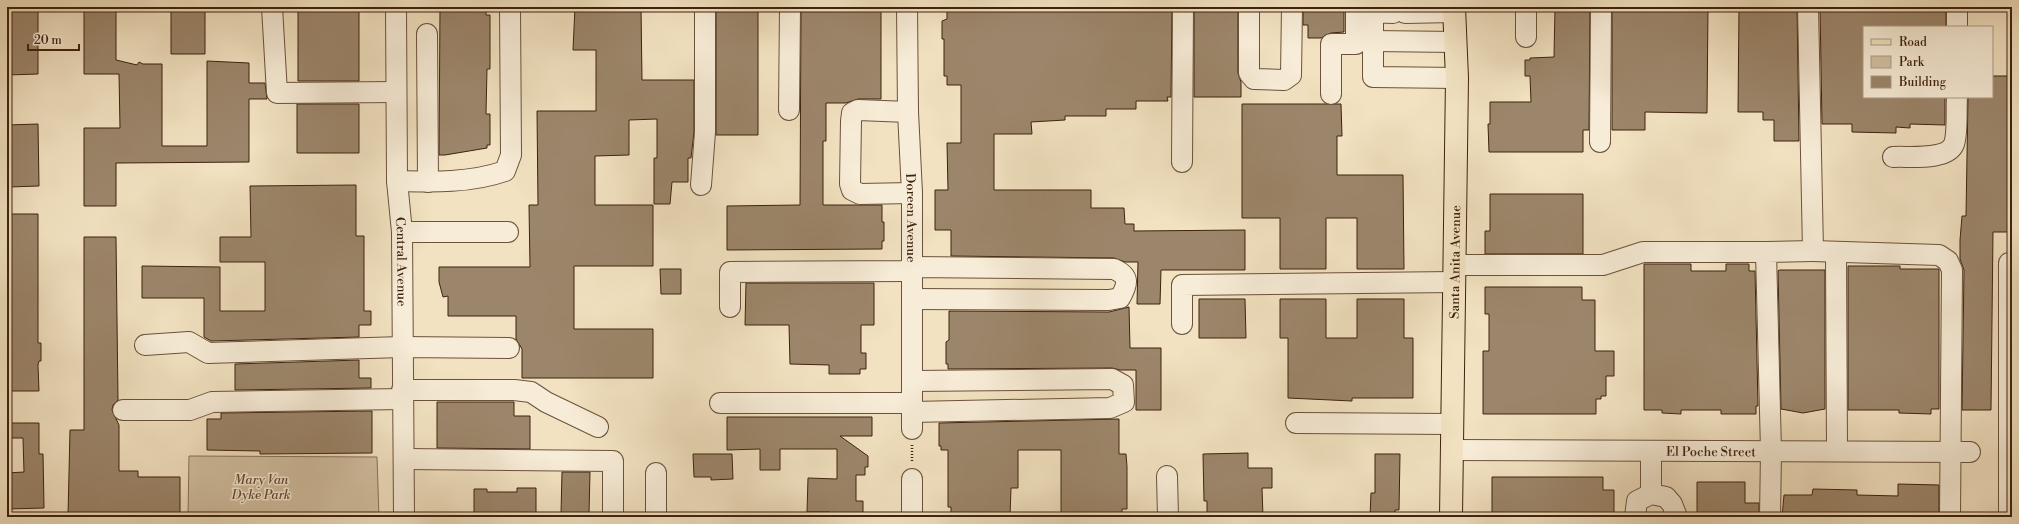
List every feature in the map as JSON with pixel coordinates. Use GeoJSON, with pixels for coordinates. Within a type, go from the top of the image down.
{"type":"FeatureCollection","features":[{"type":"Feature","properties":{"kind":"main road","name":"Santa Anita Avenue"},"geometry":{"type":"LineString","coordinates":[[1451,517],[1457,78],[1454,10]]}},
{"type":"Feature","properties":{"kind":"street"},"geometry":{"type":"LineString","coordinates":[[272,7],[277,93],[396,92]]}},
{"type":"Feature","properties":{"kind":"street","name":"Central Avenue"},"geometry":{"type":"LineString","coordinates":[[396,7],[397,181],[402,232],[404,517]]}},
{"type":"Feature","properties":{"kind":"street"},"geometry":{"type":"LineString","coordinates":[[397,181],[428,182],[487,178],[505,171],[511,155],[510,7]]}},
{"type":"Feature","properties":{"kind":"street"},"geometry":{"type":"LineString","coordinates":[[701,185],[705,132],[705,7]]}},
{"type":"Feature","properties":{"kind":"street"},"geometry":{"type":"LineString","coordinates":[[789,110],[790,7]]}},
{"type":"Feature","properties":{"kind":"street","name":"Doreen Avenue"},"geometry":{"type":"LineString","coordinates":[[907,7],[908,112],[912,193],[912,415]]}},
{"type":"Feature","properties":{"kind":"street"},"geometry":{"type":"LineString","coordinates":[[1182,162],[1183,7]]}},
{"type":"Feature","properties":{"kind":"street"},"geometry":{"type":"LineString","coordinates":[[1249,7],[1249,73],[1254,79],[1284,80],[1290,74],[1292,7]]}},
{"type":"Feature","properties":{"kind":"street"},"geometry":{"type":"LineString","coordinates":[[1526,7],[1526,36]]}},
{"type":"Feature","properties":{"kind":"street"},"geometry":{"type":"LineString","coordinates":[[1600,142],[1601,7]]}},
{"type":"Feature","properties":{"kind":"street"},"geometry":{"type":"LineString","coordinates":[[1808,7],[1813,251]]}},
{"type":"Feature","properties":{"kind":"street"},"geometry":{"type":"LineString","coordinates":[[1957,7],[1957,26]]}},
{"type":"Feature","properties":{"kind":"street"},"geometry":{"type":"LineString","coordinates":[[1367,9],[1399,13],[1454,10]]}},
{"type":"Feature","properties":{"kind":"street"},"geometry":{"type":"LineString","coordinates":[[1367,9],[1373,41],[1373,77],[1457,78]]}},
{"type":"Feature","properties":{"kind":"street"},"geometry":{"type":"LineString","coordinates":[[1331,94],[1331,44],[1356,44],[1367,9]]}},
{"type":"Feature","properties":{"kind":"street"},"geometry":{"type":"LineString","coordinates":[[427,34],[428,182]]}},
{"type":"Feature","properties":{"kind":"street"},"geometry":{"type":"LineString","coordinates":[[1373,41],[1456,42]]}},
{"type":"Feature","properties":{"kind":"street"},"geometry":{"type":"LineString","coordinates":[[1893,157],[1941,155],[1951,149],[1955,142],[1957,98]]}},
{"type":"Feature","properties":{"kind":"street"},"geometry":{"type":"LineString","coordinates":[[908,112],[858,110],[852,113],[850,184],[852,190],[860,194],[912,193]]}},
{"type":"Feature","properties":{"kind":"street"},"geometry":{"type":"LineString","coordinates":[[402,232],[508,232]]}},
{"type":"Feature","properties":{"kind":"street"},"geometry":{"type":"LineString","coordinates":[[1182,324],[1182,285],[1454,274],[1603,265],[1643,252],[1813,251],[1939,255],[1948,262],[1952,270],[1960,452],[1950,517]]}},
{"type":"Feature","properties":{"kind":"street"},"geometry":{"type":"LineString","coordinates":[[1766,252],[1771,451],[1770,517]]}},
{"type":"Feature","properties":{"kind":"street"},"geometry":{"type":"LineString","coordinates":[[1836,252],[1837,451]]}},
{"type":"Feature","properties":{"kind":"street"},"geometry":{"type":"LineString","coordinates":[[2009,263],[2009,517]]}},
{"type":"Feature","properties":{"kind":"street"},"geometry":{"type":"LineString","coordinates":[[730,307],[730,272],[904,271],[912,267],[1114,268],[1122,272],[1126,279],[1125,290],[1120,298],[1109,300],[912,299]]}},
{"type":"Feature","properties":{"kind":"street"},"geometry":{"type":"LineString","coordinates":[[145,345],[189,342],[208,353],[402,347],[509,348]]}},
{"type":"Feature","properties":{"kind":"street"},"geometry":{"type":"LineString","coordinates":[[720,403],[912,415],[1110,408],[1124,402],[1123,385],[1112,379],[912,381]]}},
{"type":"Feature","properties":{"kind":"street"},"geometry":{"type":"LineString","coordinates":[[123,410],[190,410],[212,402],[514,390],[531,392],[546,402],[598,427]]}},
{"type":"Feature","properties":{"kind":"street"},"geometry":{"type":"LineString","coordinates":[[1296,423],[1452,424]]}},
{"type":"Feature","properties":{"kind":"street","name":"El Poche Street"},"geometry":{"type":"LineString","coordinates":[[1452,450],[1960,452]]}},
{"type":"Feature","properties":{"kind":"street"},"geometry":{"type":"LineString","coordinates":[[1651,451],[1651,494]]}},
{"type":"Feature","properties":{"kind":"street"},"geometry":{"type":"LineString","coordinates":[[404,459],[613,461],[613,517]]}},
{"type":"Feature","properties":{"kind":"street"},"geometry":{"type":"LineString","coordinates":[[656,473],[656,517]]}},
{"type":"Feature","properties":{"kind":"street"},"geometry":{"type":"LineString","coordinates":[[1167,476],[1168,517]]}},
{"type":"Feature","properties":{"kind":"street"},"geometry":{"type":"LineString","coordinates":[[912,479],[912,517]]}},
{"type":"Feature","properties":{"kind":"street"},"geometry":{"type":"LineString","coordinates":[[1635,517],[1637,501],[1651,494],[1666,497],[1672,504],[1677,517]]}},
{"type":"Feature","properties":{"kind":"path"},"geometry":{"type":"LineString","coordinates":[[912,415],[912,479]]}},
{"type":"Feature","properties":{"kind":"green space","name":"Mary Van Dyke Park"},"geometry":{"type":"Polygon","coordinates":[[[189,456],[377,457],[379,517],[188,517],[189,456]]]}},
{"type":"Feature","properties":{"kind":"building"},"geometry":{"type":"Polygon","coordinates":[[[7,7],[38,7],[38,74],[7,75],[7,7]]]}},
{"type":"Feature","properties":{"kind":"building"},"geometry":{"type":"Polygon","coordinates":[[[84,7],[116,7],[116,60],[137,65],[139,62],[143,64],[162,64],[162,146],[207,146],[207,61],[249,63],[249,83],[265,83],[267,99],[249,99],[249,162],[116,163],[116,206],[84,206],[84,128],[120,128],[119,74],[84,74],[84,7]]]}},
{"type":"Feature","properties":{"kind":"building"},"geometry":{"type":"Polygon","coordinates":[[[171,7],[205,7],[205,54],[171,54],[171,7]]]}},
{"type":"Feature","properties":{"kind":"building"},"geometry":{"type":"Polygon","coordinates":[[[298,7],[359,7],[359,81],[298,81],[298,7]]]}},
{"type":"Feature","properties":{"kind":"building"},"geometry":{"type":"Polygon","coordinates":[[[440,7],[486,7],[486,15],[490,15],[490,69],[487,69],[486,114],[490,114],[490,145],[487,145],[487,148],[439,155],[440,7]]]}},
{"type":"Feature","properties":{"kind":"building"},"geometry":{"type":"Polygon","coordinates":[[[575,7],[641,8],[642,80],[694,80],[694,132],[691,158],[688,158],[688,182],[672,182],[670,204],[654,204],[654,158],[657,158],[657,119],[629,120],[629,155],[595,156],[595,205],[653,205],[653,266],[574,266],[574,329],[653,329],[653,378],[522,378],[522,349],[516,339],[516,316],[448,316],[448,296],[443,297],[439,282],[439,267],[530,267],[529,205],[538,205],[537,111],[596,111],[596,50],[573,50],[575,7]]]}},
{"type":"Feature","properties":{"kind":"building"},"geometry":{"type":"Polygon","coordinates":[[[716,7],[758,7],[758,135],[716,135],[716,7]]]}},
{"type":"Feature","properties":{"kind":"building"},"geometry":{"type":"Polygon","coordinates":[[[801,7],[881,7],[881,99],[858,99],[846,103],[826,103],[826,141],[823,141],[823,205],[882,205],[884,241],[882,241],[882,249],[727,250],[727,206],[800,205],[801,7]]]}},
{"type":"Feature","properties":{"kind":"building"},"geometry":{"type":"Polygon","coordinates":[[[947,7],[1172,7],[1171,97],[1167,97],[1168,101],[1136,101],[1136,109],[1106,109],[1106,116],[1065,116],[1065,120],[1031,122],[1032,134],[994,134],[994,190],[1091,190],[1091,208],[1124,208],[1125,224],[1134,224],[1134,231],[1245,230],[1245,270],[1161,270],[1160,304],[1137,304],[1138,262],[1125,262],[1114,258],[951,256],[951,230],[935,230],[935,190],[948,190],[947,143],[961,143],[961,85],[947,85],[947,76],[944,76],[944,39],[942,39],[942,21],[947,19],[947,7]]]}},
{"type":"Feature","properties":{"kind":"building"},"geometry":{"type":"Polygon","coordinates":[[[1194,7],[1238,7],[1238,73],[1241,82],[1241,97],[1194,97],[1194,7]]]}},
{"type":"Feature","properties":{"kind":"building"},"geometry":{"type":"Polygon","coordinates":[[[1303,7],[1344,7],[1344,32],[1331,33],[1321,38],[1308,38],[1308,25],[1303,25],[1303,7]]]}},
{"type":"Feature","properties":{"kind":"building"},"geometry":{"type":"Polygon","coordinates":[[[1555,7],[1590,7],[1589,130],[1583,130],[1583,152],[1489,152],[1488,124],[1490,124],[1490,102],[1531,102],[1530,76],[1525,76],[1525,60],[1530,60],[1530,58],[1554,57],[1555,7]]]}},
{"type":"Feature","properties":{"kind":"building"},"geometry":{"type":"Polygon","coordinates":[[[1612,7],[1708,7],[1707,113],[1645,112],[1645,130],[1612,130],[1612,7]]]}},
{"type":"Feature","properties":{"kind":"building"},"geometry":{"type":"Polygon","coordinates":[[[1739,7],[1797,7],[1799,141],[1774,141],[1774,120],[1763,120],[1763,112],[1738,112],[1739,7]]]}},
{"type":"Feature","properties":{"kind":"building"},"geometry":{"type":"Polygon","coordinates":[[[1820,7],[1946,7],[1946,26],[1863,26],[1863,98],[1945,98],[1945,125],[1910,124],[1910,128],[1896,127],[1896,133],[1852,132],[1852,124],[1822,124],[1820,7]]]}},
{"type":"Feature","properties":{"kind":"building"},"geometry":{"type":"Polygon","coordinates":[[[1993,76],[2012,76],[2012,232],[1993,232],[1991,410],[1962,410],[1964,270],[1960,259],[1960,240],[1962,216],[1966,216],[1968,98],[1993,98],[1993,76]]]}},
{"type":"Feature","properties":{"kind":"building"},"geometry":{"type":"Polygon","coordinates":[[[297,104],[359,104],[359,153],[297,153],[297,104]]]}},
{"type":"Feature","properties":{"kind":"building"},"geometry":{"type":"Polygon","coordinates":[[[1242,104],[1341,104],[1342,136],[1337,136],[1337,175],[1403,175],[1404,269],[1357,269],[1357,218],[1326,218],[1326,269],[1280,269],[1280,218],[1242,218],[1242,104]]]}},
{"type":"Feature","properties":{"kind":"building"},"geometry":{"type":"Polygon","coordinates":[[[38,124],[39,186],[8,187],[7,125],[38,124]]]}},
{"type":"Feature","properties":{"kind":"building"},"geometry":{"type":"Polygon","coordinates":[[[356,185],[356,236],[364,236],[364,311],[371,311],[371,325],[359,325],[359,337],[211,341],[204,337],[204,298],[142,298],[142,266],[220,267],[220,311],[265,311],[265,262],[220,262],[220,237],[251,237],[250,186],[356,185]]]}},
{"type":"Feature","properties":{"kind":"building"},"geometry":{"type":"Polygon","coordinates":[[[1490,194],[1583,194],[1583,254],[1485,254],[1485,231],[1490,231],[1490,194]]]}},
{"type":"Feature","properties":{"kind":"building"},"geometry":{"type":"Polygon","coordinates":[[[8,214],[38,214],[38,343],[41,343],[41,361],[39,361],[38,365],[39,391],[8,391],[8,214]]]}},
{"type":"Feature","properties":{"kind":"building"},"geometry":{"type":"Polygon","coordinates":[[[84,237],[116,237],[118,400],[113,405],[112,410],[119,425],[119,471],[138,471],[138,477],[180,477],[180,517],[68,516],[70,430],[84,430],[84,237]]]}},
{"type":"Feature","properties":{"kind":"building"},"geometry":{"type":"Polygon","coordinates":[[[1644,264],[1691,264],[1691,271],[1726,271],[1726,264],[1749,264],[1749,271],[1755,271],[1758,406],[1756,406],[1756,414],[1721,414],[1721,410],[1681,410],[1681,414],[1662,413],[1662,410],[1644,410],[1644,264]]]}},
{"type":"Feature","properties":{"kind":"building"},"geometry":{"type":"Polygon","coordinates":[[[1848,266],[1900,266],[1900,269],[1939,269],[1939,409],[1931,409],[1931,414],[1899,413],[1899,410],[1848,410],[1848,266]]]}},
{"type":"Feature","properties":{"kind":"building"},"geometry":{"type":"Polygon","coordinates":[[[660,269],[681,269],[681,294],[661,294],[660,269]]]}},
{"type":"Feature","properties":{"kind":"building"},"geometry":{"type":"Polygon","coordinates":[[[1779,270],[1825,270],[1825,409],[1803,413],[1781,409],[1779,270]]]}},
{"type":"Feature","properties":{"kind":"building"},"geometry":{"type":"Polygon","coordinates":[[[746,283],[874,283],[874,325],[861,325],[861,353],[866,353],[866,369],[860,369],[860,374],[829,374],[829,365],[790,364],[789,325],[745,325],[746,283]]]}},
{"type":"Feature","properties":{"kind":"building"},"geometry":{"type":"Polygon","coordinates":[[[1485,287],[1582,287],[1582,300],[1595,300],[1595,351],[1614,351],[1614,376],[1606,376],[1606,396],[1601,396],[1601,399],[1596,399],[1596,414],[1483,414],[1483,351],[1489,351],[1489,314],[1485,314],[1485,287]]]}},
{"type":"Feature","properties":{"kind":"building"},"geometry":{"type":"Polygon","coordinates":[[[1199,299],[1245,299],[1246,338],[1199,338],[1199,299]]]}},
{"type":"Feature","properties":{"kind":"building"},"geometry":{"type":"Polygon","coordinates":[[[1280,299],[1326,299],[1326,338],[1357,338],[1357,299],[1404,299],[1404,338],[1413,338],[1413,398],[1352,398],[1352,401],[1288,398],[1288,338],[1280,338],[1280,299]]]}},
{"type":"Feature","properties":{"kind":"building"},"geometry":{"type":"Polygon","coordinates":[[[1129,307],[1130,348],[1161,348],[1161,410],[1136,410],[1136,370],[1120,370],[1112,368],[948,369],[948,364],[946,364],[946,342],[949,340],[949,311],[1109,312],[1129,307]]]}},
{"type":"Feature","properties":{"kind":"building"},"geometry":{"type":"Polygon","coordinates":[[[359,360],[359,378],[371,378],[371,388],[235,390],[235,364],[359,360]]]}},
{"type":"Feature","properties":{"kind":"building"},"geometry":{"type":"Polygon","coordinates":[[[437,402],[514,402],[514,416],[530,416],[530,449],[437,448],[437,402]]]}},
{"type":"Feature","properties":{"kind":"building"},"geometry":{"type":"Polygon","coordinates":[[[372,411],[372,453],[260,454],[260,451],[207,450],[207,419],[221,419],[221,413],[372,411]]]}},
{"type":"Feature","properties":{"kind":"building"},"geometry":{"type":"Polygon","coordinates":[[[727,417],[872,417],[872,436],[840,436],[868,456],[868,467],[865,467],[865,475],[856,475],[856,501],[863,501],[863,517],[830,517],[830,512],[807,512],[808,478],[837,479],[837,449],[780,449],[780,470],[760,470],[760,449],[727,450],[727,417]]]}},
{"type":"Feature","properties":{"kind":"building"},"geometry":{"type":"Polygon","coordinates":[[[1119,419],[1119,454],[1126,454],[1127,467],[1127,509],[1122,509],[1122,517],[1061,517],[1061,450],[1018,450],[1018,488],[1011,488],[1010,517],[951,517],[951,507],[948,507],[948,450],[941,450],[941,446],[939,446],[939,423],[1119,419]]]}},
{"type":"Feature","properties":{"kind":"building"},"geometry":{"type":"Polygon","coordinates":[[[10,423],[39,423],[39,454],[43,454],[44,508],[7,509],[7,473],[24,472],[23,438],[10,438],[10,423]]]}},
{"type":"Feature","properties":{"kind":"building"},"geometry":{"type":"Polygon","coordinates":[[[1248,453],[1248,468],[1272,468],[1272,488],[1262,488],[1263,517],[1207,517],[1207,501],[1204,501],[1203,454],[1248,453]]]}},
{"type":"Feature","properties":{"kind":"building"},"geometry":{"type":"Polygon","coordinates":[[[693,454],[732,454],[733,479],[711,480],[711,477],[694,477],[693,454]]]}},
{"type":"Feature","properties":{"kind":"building"},"geometry":{"type":"Polygon","coordinates":[[[1375,454],[1400,454],[1399,510],[1395,510],[1395,517],[1370,517],[1371,493],[1375,493],[1375,454]]]}},
{"type":"Feature","properties":{"kind":"building"},"geometry":{"type":"Polygon","coordinates":[[[562,472],[590,472],[589,514],[561,514],[562,472]]]}},
{"type":"Feature","properties":{"kind":"building"},"geometry":{"type":"Polygon","coordinates":[[[1492,477],[1603,477],[1603,490],[1614,490],[1614,517],[1492,517],[1492,477]]]}},
{"type":"Feature","properties":{"kind":"building"},"geometry":{"type":"Polygon","coordinates":[[[1697,482],[1745,482],[1745,503],[1759,503],[1759,517],[1697,517],[1697,482]]]}},
{"type":"Feature","properties":{"kind":"building"},"geometry":{"type":"Polygon","coordinates":[[[1898,484],[1939,485],[1939,517],[1782,517],[1784,495],[1812,495],[1813,489],[1857,490],[1857,495],[1898,496],[1898,484]]]}},
{"type":"Feature","properties":{"kind":"building"},"geometry":{"type":"Polygon","coordinates":[[[517,488],[536,488],[536,517],[479,517],[474,512],[474,489],[487,489],[487,492],[517,492],[517,488]]]}}]}
